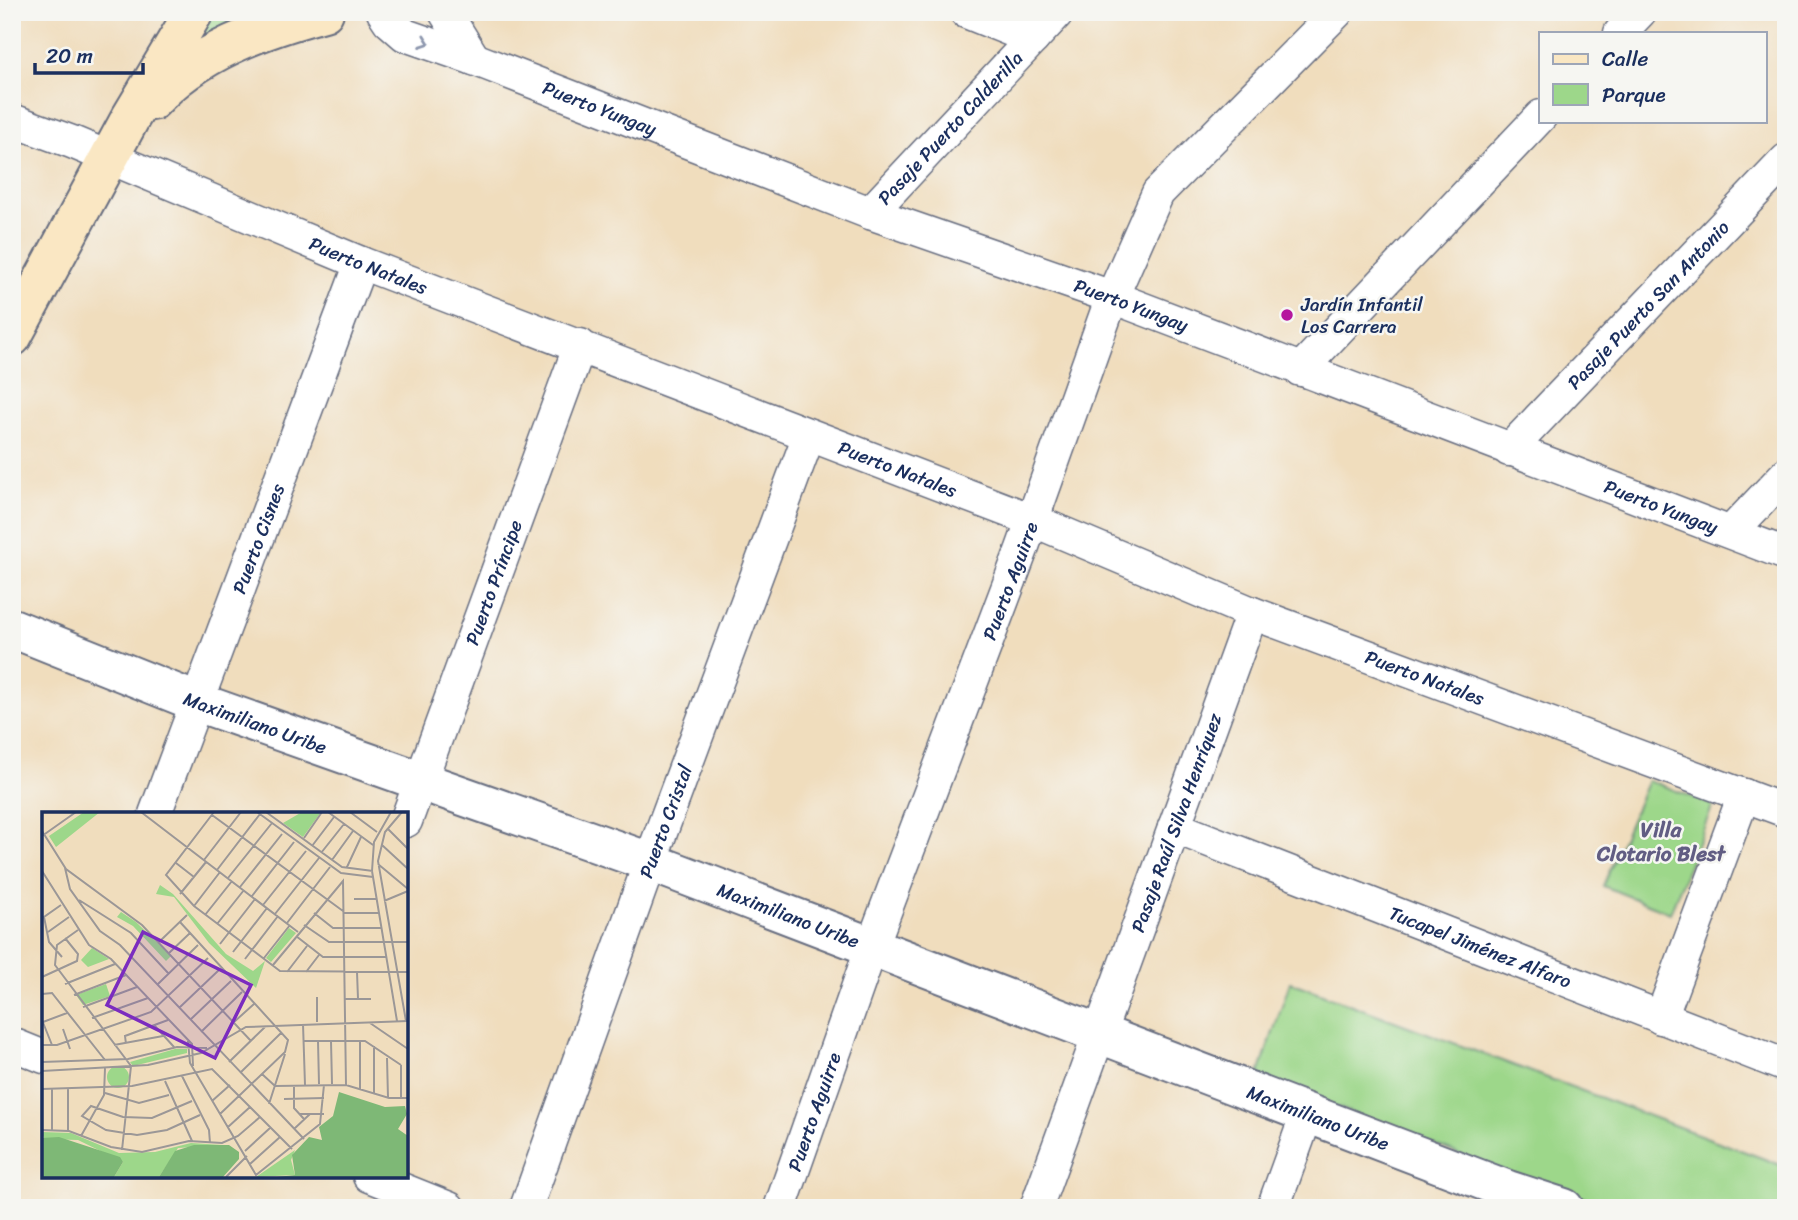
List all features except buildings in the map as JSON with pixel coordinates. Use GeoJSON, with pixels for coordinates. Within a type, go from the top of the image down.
{"type":"FeatureCollection","features":[{"type":"Feature","properties":{"kind":"main road"},"geometry":{"type":"LineString","coordinates":[[12,337],[131,117],[194,12]]}},
{"type":"Feature","properties":{"kind":"main road"},"geometry":{"type":"LineString","coordinates":[[110,159],[147,107],[167,84],[188,68],[255,34],[324,12]]}},
{"type":"Feature","properties":{"kind":"street","name":"Puerto Yungay"},"geometry":{"type":"LineString","coordinates":[[383,12],[405,35],[474,59],[870,213],[1112,298],[1786,554]]}},
{"type":"Feature","properties":{"kind":"street"},"geometry":{"type":"LineString","coordinates":[[445,12],[474,59]]}},
{"type":"Feature","properties":{"kind":"street"},"geometry":{"type":"LineString","coordinates":[[966,12],[1032,39]]}},
{"type":"Feature","properties":{"kind":"street","name":"Pasaje Puerto Calderilla"},"geometry":{"type":"LineString","coordinates":[[870,213],[1058,12]]}},
{"type":"Feature","properties":{"kind":"street","name":"Puerto Aguirre"},"geometry":{"type":"LineString","coordinates":[[780,1208],[872,946],[1112,298],[1158,193],[1337,12]]}},
{"type":"Feature","properties":{"kind":"street"},"geometry":{"type":"LineString","coordinates":[[1621,32],[1640,12]]}},
{"type":"Feature","properties":{"kind":"street"},"geometry":{"type":"LineString","coordinates":[[1300,370],[1539,118]]}},
{"type":"Feature","properties":{"kind":"street","name":"Puerto Natales"},"geometry":{"type":"LineString","coordinates":[[12,120],[72,142],[361,263],[1032,520],[1252,613],[1786,811]]}},
{"type":"Feature","properties":{"kind":"street","name":"Pasaje Puerto San Antonio"},"geometry":{"type":"LineString","coordinates":[[1510,450],[1786,160]]}},
{"type":"Feature","properties":{"kind":"street","name":"Puerto Cisnes"},"geometry":{"type":"LineString","coordinates":[[156,812],[361,263]]}},
{"type":"Feature","properties":{"kind":"street","name":"Puerto Príncipe"},"geometry":{"type":"LineString","coordinates":[[408,816],[580,345]]}},
{"type":"Feature","properties":{"kind":"street","name":"Puerto Cristal"},"geometry":{"type":"LineString","coordinates":[[526,1208],[650,862],[809,435]]}},
{"type":"Feature","properties":{"kind":"street"},"geometry":{"type":"LineString","coordinates":[[1731,532],[1786,474]]}},
{"type":"Feature","properties":{"kind":"street","name":"Pasaje Raúl Silva Henríquez"},"geometry":{"type":"LineString","coordinates":[[1036,1208],[1252,613]]}},
{"type":"Feature","properties":{"kind":"street","name":"Maximiliano Uribe"},"geometry":{"type":"LineString","coordinates":[[12,628],[197,702],[650,862],[1099,1032],[1307,1114],[1505,1199],[1564,1208]]}},
{"type":"Feature","properties":{"kind":"street"},"geometry":{"type":"LineString","coordinates":[[1661,1017],[1744,795]]}},
{"type":"Feature","properties":{"kind":"street","name":"Tucapel Jiménez Alfaro"},"geometry":{"type":"LineString","coordinates":[[1174,827],[1786,1066]]}},
{"type":"Feature","properties":{"kind":"street"},"geometry":{"type":"LineString","coordinates":[[12,1044],[42,1056]]}},
{"type":"Feature","properties":{"kind":"street"},"geometry":{"type":"LineString","coordinates":[[1273,1208],[1307,1114]]}},
{"type":"Feature","properties":{"kind":"street"},"geometry":{"type":"LineString","coordinates":[[374,1178],[450,1208]]}},
{"type":"Feature","properties":{"kind":"green space"},"geometry":{"type":"Polygon","coordinates":[[[206,12],[289,12],[177,50],[206,12]]]}},
{"type":"Feature","properties":{"kind":"green space"},"geometry":{"type":"Polygon","coordinates":[[[1648,780],[1713,805],[1670,913],[1603,886],[1648,780]]]}},
{"type":"Feature","properties":{"kind":"green space"},"geometry":{"type":"Polygon","coordinates":[[[1290,982],[1786,1167],[1786,1208],[1619,1208],[1545,1187],[1258,1077],[1290,982]]]}},
{"type":"Feature","properties":{"kind":"place","name":"Jardín Infantil Los Carrera"},"geometry":{"type":"Point","coordinates":[1287,315]}},
{"type":"Feature","properties":{"kind":"district","name":"Villa Clotario Blest"},"geometry":{"type":"Point","coordinates":[1661,842]}}]}
